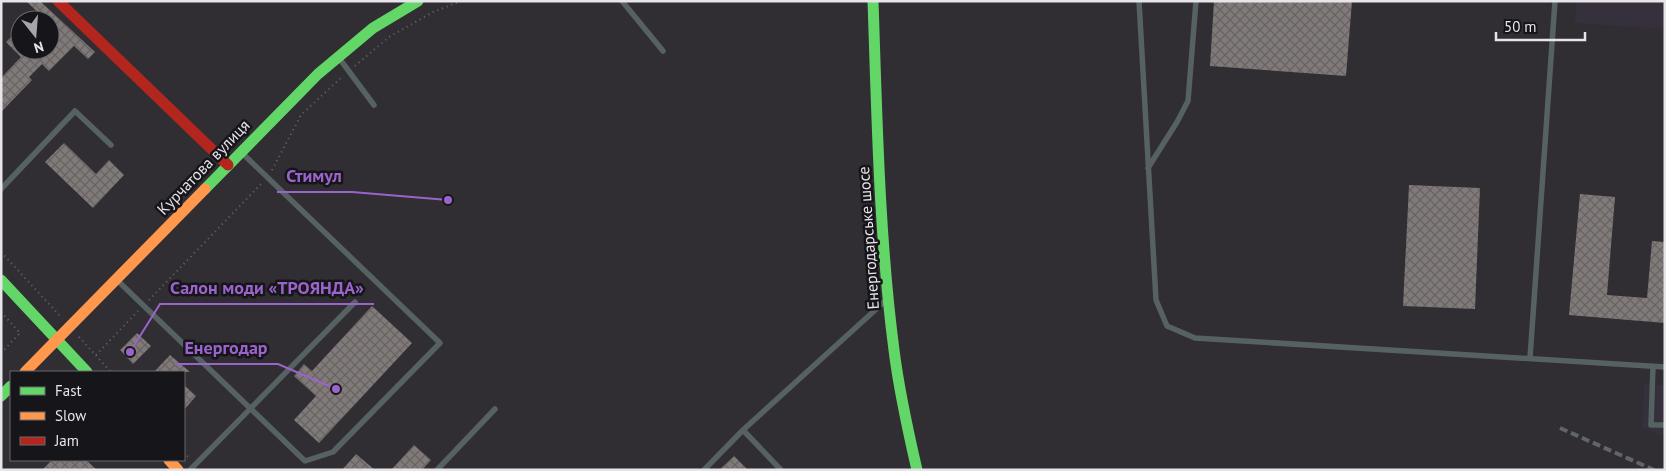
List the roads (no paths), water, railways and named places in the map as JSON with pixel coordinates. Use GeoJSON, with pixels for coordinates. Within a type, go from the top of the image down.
{"type":"FeatureCollection","features":[{"type":"Feature","properties":{"kind":"street"},"geometry":{"type":"LineString","coordinates":[[58,1],[228,165]]}},
{"type":"Feature","properties":{"kind":"street","name":"Курчатова вулиця"},"geometry":{"type":"LineString","coordinates":[[25,371],[240,152],[338,56],[372,28],[418,1]]}},
{"type":"Feature","properties":{"kind":"street","name":"Енергодарське шосе"},"geometry":{"type":"LineString","coordinates":[[873,1],[878,155],[888,299],[894,352],[907,427],[917,470]]}},
{"type":"Feature","properties":{"kind":"street"},"geometry":{"type":"LineString","coordinates":[[1,280],[86,371]]}},
{"type":"Feature","properties":{"kind":"street"},"geometry":{"type":"LineString","coordinates":[[1,396],[10,387]]}},
{"type":"Feature","properties":{"kind":"street"},"geometry":{"type":"LineString","coordinates":[[169,461],[178,470]]}},
{"type":"Feature","properties":{"kind":"lane"},"geometry":{"type":"LineString","coordinates":[[622,1],[663,51]]}},
{"type":"Feature","properties":{"kind":"lane"},"geometry":{"type":"LineString","coordinates":[[1139,1],[1156,300],[1167,326],[1195,338],[1665,367]]}},
{"type":"Feature","properties":{"kind":"lane"},"geometry":{"type":"LineString","coordinates":[[1148,168],[1182,114],[1188,101],[1196,1]]}},
{"type":"Feature","properties":{"kind":"lane"},"geometry":{"type":"LineString","coordinates":[[1530,358],[1555,1]]}},
{"type":"Feature","properties":{"kind":"lane"},"geometry":{"type":"LineString","coordinates":[[338,56],[374,105]]}},
{"type":"Feature","properties":{"kind":"lane"},"geometry":{"type":"LineString","coordinates":[[1,189],[75,111],[111,145]]}},
{"type":"Feature","properties":{"kind":"lane"},"geometry":{"type":"LineString","coordinates":[[116,280],[305,461],[333,452],[440,343],[240,152]]}},
{"type":"Feature","properties":{"kind":"lane"},"geometry":{"type":"LineString","coordinates":[[704,470],[744,430],[888,299]]}},
{"type":"Feature","properties":{"kind":"lane"},"geometry":{"type":"LineString","coordinates":[[190,470],[355,302]]}},
{"type":"Feature","properties":{"kind":"lane"},"geometry":{"type":"LineString","coordinates":[[1653,366],[1651,425],[1665,425]]}},
{"type":"Feature","properties":{"kind":"lane"},"geometry":{"type":"LineString","coordinates":[[437,470],[495,409]]}},
{"type":"Feature","properties":{"kind":"lane"},"geometry":{"type":"LineString","coordinates":[[744,430],[781,470]]}},
{"type":"Feature","properties":{"kind":"railway"},"geometry":{"type":"LineString","coordinates":[[1560,428],[1654,470]]}},
{"type":"Feature","properties":{"kind":"place","name":"Стимул"},"geometry":{"type":"Point","coordinates":[448,200]}},
{"type":"Feature","properties":{"kind":"place","name":"Салон моди «ТРОЯНДА»"},"geometry":{"type":"Point","coordinates":[130,352]}},
{"type":"Feature","properties":{"kind":"place","name":"Енергодар"},"geometry":{"type":"Point","coordinates":[336,389]}}]}
